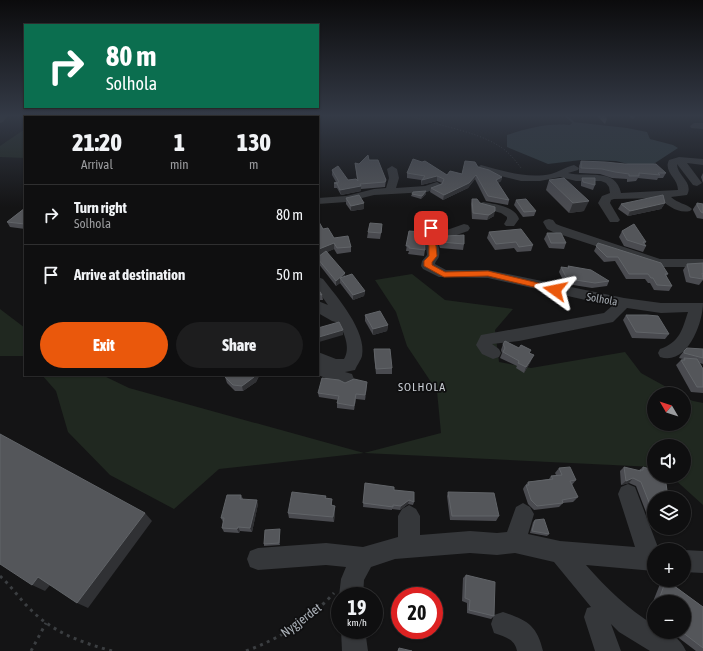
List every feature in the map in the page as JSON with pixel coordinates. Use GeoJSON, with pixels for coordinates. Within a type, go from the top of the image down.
{"type":"FeatureCollection","features":[{"type":"Feature","properties":{"kind":"street"},"geometry":{"type":"LineString","coordinates":[[679,160],[698,183]]}},
{"type":"Feature","properties":{"kind":"street"},"geometry":{"type":"LineString","coordinates":[[614,220],[604,201],[615,196],[662,195],[684,192],[683,184],[671,166],[672,162],[679,160],[703,162]]}},
{"type":"Feature","properties":{"kind":"street"},"geometry":{"type":"LineString","coordinates":[[481,168],[521,179],[546,179],[574,168]]}},
{"type":"Feature","properties":{"kind":"street"},"geometry":{"type":"LineString","coordinates":[[392,169],[396,192]]}},
{"type":"Feature","properties":{"kind":"street"},"geometry":{"type":"LineString","coordinates":[[396,192],[403,172]]}},
{"type":"Feature","properties":{"kind":"street"},"geometry":{"type":"LineString","coordinates":[[561,174],[566,177],[608,181],[615,188],[615,196]]}},
{"type":"Feature","properties":{"kind":"street"},"geometry":{"type":"LineString","coordinates":[[323,201],[346,199],[363,194],[427,189],[437,185]]}},
{"type":"Feature","properties":{"kind":"street"},"geometry":{"type":"LineString","coordinates":[[323,201],[335,189]]}},
{"type":"Feature","properties":{"kind":"street"},"geometry":{"type":"LineString","coordinates":[[662,195],[673,205],[686,209]]}},
{"type":"Feature","properties":{"kind":"street"},"geometry":{"type":"LineString","coordinates":[[483,205],[509,213],[513,219],[510,224]]}},
{"type":"Feature","properties":{"kind":"street"},"geometry":{"type":"LineString","coordinates":[[549,222],[553,227],[656,262],[703,263]]}},
{"type":"Feature","properties":{"kind":"street"},"geometry":{"type":"LineString","coordinates":[[448,234],[459,228],[464,228]]}},
{"type":"Feature","properties":{"kind":"street","name":"Solhola"},"geometry":{"type":"LineString","coordinates":[[426,230],[432,246],[433,256],[428,261],[428,266],[444,274],[488,274],[624,303],[661,308],[700,308],[679,349],[666,353]]}},
{"type":"Feature","properties":{"kind":"street"},"geometry":{"type":"LineString","coordinates":[[551,236],[578,236]]}},
{"type":"Feature","properties":{"kind":"street"},"geometry":{"type":"LineString","coordinates":[[319,283],[344,318],[356,342],[355,357],[352,362],[344,366],[335,366],[319,358]]}},
{"type":"Feature","properties":{"kind":"street","name":"Solhola"},"geometry":{"type":"LineString","coordinates":[[494,353],[484,345],[486,339],[519,335],[608,318],[624,303]]}},
{"type":"Feature","properties":{"kind":"street"},"geometry":{"type":"LineString","coordinates":[[319,307],[337,317],[344,318]]}},
{"type":"Feature","properties":{"kind":"street"},"geometry":{"type":"LineString","coordinates":[[319,367],[325,372],[346,379]]}},
{"type":"Feature","properties":{"kind":"street"},"geometry":{"type":"LineString","coordinates":[[628,494],[647,546]]}},
{"type":"Feature","properties":{"kind":"street"},"geometry":{"type":"LineString","coordinates":[[516,542],[523,514]]}},
{"type":"Feature","properties":{"kind":"street"},"geometry":{"type":"LineString","coordinates":[[409,516],[409,548]]}},
{"type":"Feature","properties":{"kind":"street"},"geometry":{"type":"LineString","coordinates":[[258,560],[326,554],[363,558],[395,548],[470,542],[497,544],[516,542],[560,552],[647,560]]}},
{"type":"Feature","properties":{"kind":"street"},"geometry":{"type":"LineString","coordinates":[[560,552],[599,598],[628,623],[673,651]]}},
{"type":"Feature","properties":{"kind":"street"},"geometry":{"type":"LineString","coordinates":[[348,587],[363,558]]}},
{"type":"Feature","properties":{"kind":"street"},"geometry":{"type":"LineString","coordinates":[[691,561],[703,562]]}},
{"type":"Feature","properties":{"kind":"street"},"geometry":{"type":"LineString","coordinates":[[596,617],[608,651]]}},
{"type":"Feature","properties":{"kind":"street"},"geometry":{"type":"LineString","coordinates":[[503,624],[520,630],[527,640],[530,651]]}},
{"type":"Feature","properties":{"kind":"street"},"geometry":{"type":"LineString","coordinates":[[354,639],[355,651]]}},
{"type":"Feature","properties":{"kind":"path"},"geometry":{"type":"LineString","coordinates":[[500,146],[511,155],[522,170]]}},
{"type":"Feature","properties":{"kind":"path"},"geometry":{"type":"LineString","coordinates":[[0,576],[10,584],[34,613],[46,623],[76,642],[112,651]]}},
{"type":"Feature","properties":{"kind":"path","name":"Nygjerdet"},"geometry":{"type":"LineString","coordinates":[[246,651],[293,630],[331,602]]}},
{"type":"Feature","properties":{"kind":"path"},"geometry":{"type":"LineString","coordinates":[[31,651],[46,623]]}},
{"type":"Feature","properties":{"kind":"shaded area"},"geometry":{"type":"Polygon","coordinates":[[[0,146],[24,146],[24,158],[0,157],[0,146]]]}},
{"type":"Feature","properties":{"kind":"shaded area"},"geometry":{"type":"Polygon","coordinates":[[[675,146],[678,148],[652,165],[636,166],[616,161],[581,160],[548,164],[507,147],[675,146]]]}},
{"type":"Feature","properties":{"kind":"shaded area"},"geometry":{"type":"Polygon","coordinates":[[[412,274],[445,300],[513,309],[495,330],[499,362],[531,368],[625,352],[641,373],[666,387],[647,387],[647,431],[691,431],[691,400],[703,403],[703,505],[691,494],[691,491],[688,491],[679,483],[691,483],[691,439],[647,439],[647,467],[364,453],[441,433],[437,391],[407,346],[396,312],[375,280],[412,274]]]}},
{"type":"Feature","properties":{"kind":"shaded area"},"geometry":{"type":"Polygon","coordinates":[[[0,309],[24,327],[24,356],[0,356],[0,309]]]}},
{"type":"Feature","properties":{"kind":"shaded area"},"geometry":{"type":"Polygon","coordinates":[[[43,376],[104,376],[129,388],[364,453],[219,469],[174,509],[110,475],[68,432],[56,391],[43,376]]]}},
{"type":"Feature","properties":{"kind":"building"},"geometry":{"type":"Polygon","coordinates":[[[368,155],[369,160],[378,160],[386,180],[385,182],[360,184],[361,186],[340,190],[338,184],[334,183],[339,182],[332,170],[338,166],[348,180],[356,179],[358,181],[355,163],[359,164],[368,155]]]}},
{"type":"Feature","properties":{"kind":"building"},"geometry":{"type":"Polygon","coordinates":[[[413,159],[422,162],[425,161],[447,175],[450,171],[462,174],[465,161],[475,162],[478,167],[489,170],[502,177],[496,180],[509,200],[488,196],[476,175],[469,183],[444,195],[431,188],[442,184],[444,179],[437,176],[422,180],[425,176],[407,173],[413,159]]]}},
{"type":"Feature","properties":{"kind":"building"},"geometry":{"type":"Polygon","coordinates":[[[581,161],[625,164],[656,164],[666,173],[658,173],[660,175],[639,173],[639,176],[629,176],[629,174],[602,169],[581,168],[581,161]]]}},
{"type":"Feature","properties":{"kind":"building"},"geometry":{"type":"Polygon","coordinates":[[[564,178],[589,201],[573,203],[549,180],[564,178]]]}},
{"type":"Feature","properties":{"kind":"building"},"geometry":{"type":"Polygon","coordinates":[[[582,178],[595,178],[595,185],[583,182],[582,178]]]}},
{"type":"Feature","properties":{"kind":"building"},"geometry":{"type":"Polygon","coordinates":[[[426,191],[422,196],[412,194],[413,192],[426,191]]]}},
{"type":"Feature","properties":{"kind":"building"},"geometry":{"type":"Polygon","coordinates":[[[359,195],[364,203],[351,206],[346,198],[359,195]]]}},
{"type":"Feature","properties":{"kind":"building"},"geometry":{"type":"Polygon","coordinates":[[[663,195],[665,203],[630,211],[621,204],[663,195]]]}},
{"type":"Feature","properties":{"kind":"building"},"geometry":{"type":"Polygon","coordinates":[[[472,199],[477,199],[480,203],[495,207],[495,211],[489,215],[473,213],[472,199]]]}},
{"type":"Feature","properties":{"kind":"building"},"geometry":{"type":"Polygon","coordinates":[[[526,199],[536,211],[524,212],[516,200],[526,199]]]}},
{"type":"Feature","properties":{"kind":"building"},"geometry":{"type":"Polygon","coordinates":[[[697,203],[703,204],[703,213],[701,212],[697,203]]]}},
{"type":"Feature","properties":{"kind":"building"},"geometry":{"type":"Polygon","coordinates":[[[24,209],[24,224],[7,222],[24,209]]]}},
{"type":"Feature","properties":{"kind":"building"},"geometry":{"type":"Polygon","coordinates":[[[319,222],[323,229],[328,228],[334,238],[348,236],[351,247],[337,248],[334,243],[319,249],[319,222]]]}},
{"type":"Feature","properties":{"kind":"building"},"geometry":{"type":"Polygon","coordinates":[[[370,223],[382,224],[381,233],[368,232],[370,223]]]}},
{"type":"Feature","properties":{"kind":"building"},"geometry":{"type":"Polygon","coordinates":[[[634,224],[646,242],[643,242],[646,246],[627,240],[622,231],[634,224]]]}},
{"type":"Feature","properties":{"kind":"building"},"geometry":{"type":"Polygon","coordinates":[[[437,226],[443,226],[442,230],[446,236],[464,235],[464,244],[441,242],[437,231],[437,226]]]}},
{"type":"Feature","properties":{"kind":"building"},"geometry":{"type":"Polygon","coordinates":[[[521,229],[533,245],[519,247],[516,242],[496,244],[489,232],[521,229]]]}},
{"type":"Feature","properties":{"kind":"building"},"geometry":{"type":"Polygon","coordinates":[[[409,231],[422,232],[425,241],[425,250],[409,248],[409,246],[406,246],[409,231]]]}},
{"type":"Feature","properties":{"kind":"building"},"geometry":{"type":"Polygon","coordinates":[[[547,233],[561,233],[566,243],[551,243],[547,233]]]}},
{"type":"Feature","properties":{"kind":"building"},"geometry":{"type":"Polygon","coordinates":[[[598,243],[661,263],[668,274],[665,274],[672,286],[657,285],[653,278],[651,278],[648,274],[629,274],[618,257],[607,257],[596,246],[598,243]]]}},
{"type":"Feature","properties":{"kind":"building"},"geometry":{"type":"Polygon","coordinates":[[[326,251],[345,273],[336,281],[319,260],[319,256],[326,251]]]}},
{"type":"Feature","properties":{"kind":"building"},"geometry":{"type":"Polygon","coordinates":[[[703,263],[703,279],[690,277],[687,264],[703,263]]]}},
{"type":"Feature","properties":{"kind":"building"},"geometry":{"type":"Polygon","coordinates":[[[568,266],[591,270],[609,281],[595,283],[569,279],[566,277],[561,267],[569,268],[568,266]]]}},
{"type":"Feature","properties":{"kind":"building"},"geometry":{"type":"Polygon","coordinates":[[[352,274],[365,291],[353,295],[340,278],[352,274]]]}},
{"type":"Feature","properties":{"kind":"building"},"geometry":{"type":"Polygon","coordinates":[[[380,311],[388,325],[373,329],[365,315],[380,311]]]}},
{"type":"Feature","properties":{"kind":"building"},"geometry":{"type":"Polygon","coordinates":[[[626,315],[658,316],[669,334],[636,332],[626,315]]]}},
{"type":"Feature","properties":{"kind":"building"},"geometry":{"type":"Polygon","coordinates":[[[339,322],[343,330],[319,337],[319,328],[339,322]]]}},
{"type":"Feature","properties":{"kind":"building"},"geometry":{"type":"Polygon","coordinates":[[[505,341],[519,348],[521,345],[531,350],[529,353],[534,355],[526,367],[518,363],[519,361],[503,352],[505,348],[503,344],[505,341]]]}},
{"type":"Feature","properties":{"kind":"building"},"geometry":{"type":"Polygon","coordinates":[[[687,348],[703,349],[703,358],[684,353],[687,348]]]}},
{"type":"Feature","properties":{"kind":"building"},"geometry":{"type":"Polygon","coordinates":[[[374,349],[390,349],[392,368],[376,369],[374,349]]]}},
{"type":"Feature","properties":{"kind":"building"},"geometry":{"type":"Polygon","coordinates":[[[684,358],[697,359],[703,369],[703,387],[697,387],[681,360],[685,360],[684,358]]]}},
{"type":"Feature","properties":{"kind":"building"},"geometry":{"type":"Polygon","coordinates":[[[254,376],[242,386],[233,385],[225,377],[254,376]]]}},
{"type":"Feature","properties":{"kind":"building"},"geometry":{"type":"Polygon","coordinates":[[[322,378],[339,380],[345,383],[354,379],[367,382],[365,395],[356,394],[354,406],[337,403],[339,396],[318,393],[322,378]]]}},
{"type":"Feature","properties":{"kind":"building"},"geometry":{"type":"Polygon","coordinates":[[[0,434],[145,513],[77,603],[38,577],[32,585],[0,564],[0,434]]]}},
{"type":"Feature","properties":{"kind":"building"},"geometry":{"type":"Polygon","coordinates":[[[570,467],[576,480],[570,481],[578,497],[562,500],[563,503],[537,506],[531,500],[526,485],[529,485],[528,482],[553,479],[551,476],[562,475],[559,468],[570,467]]]}},
{"type":"Feature","properties":{"kind":"building"},"geometry":{"type":"Polygon","coordinates":[[[624,467],[641,471],[640,470],[643,470],[643,467],[647,468],[647,483],[666,483],[667,491],[647,491],[647,497],[641,482],[633,478],[626,481],[624,467]]]}},
{"type":"Feature","properties":{"kind":"building"},"geometry":{"type":"Polygon","coordinates":[[[365,483],[394,487],[394,490],[414,492],[414,502],[409,500],[401,506],[393,505],[393,507],[363,503],[365,483]]]}},
{"type":"Feature","properties":{"kind":"building"},"geometry":{"type":"Polygon","coordinates":[[[292,492],[326,496],[325,498],[332,499],[331,505],[335,506],[333,517],[288,513],[292,492]]]}},
{"type":"Feature","properties":{"kind":"building"},"geometry":{"type":"Polygon","coordinates":[[[448,492],[494,493],[499,516],[452,516],[448,492]]]}},
{"type":"Feature","properties":{"kind":"building"},"geometry":{"type":"Polygon","coordinates":[[[227,495],[241,495],[240,499],[257,500],[250,528],[222,528],[224,518],[221,518],[227,495]]]}},
{"type":"Feature","properties":{"kind":"building"},"geometry":{"type":"Polygon","coordinates":[[[544,519],[549,534],[532,531],[535,520],[544,519]]]}},
{"type":"Feature","properties":{"kind":"building"},"geometry":{"type":"Polygon","coordinates":[[[280,529],[279,543],[264,544],[265,530],[280,529]]]}},
{"type":"Feature","properties":{"kind":"building"},"geometry":{"type":"Polygon","coordinates":[[[466,575],[495,582],[494,616],[469,610],[470,600],[465,598],[466,575]]]}},
{"type":"Feature","properties":{"kind":"building"},"geometry":{"type":"Polygon","coordinates":[[[663,587],[676,587],[687,595],[661,595],[663,587]]]}},
{"type":"Feature","properties":{"kind":"building"},"geometry":{"type":"Polygon","coordinates":[[[691,598],[703,607],[703,648],[691,639],[691,598]]]}},
{"type":"Feature","properties":{"kind":"building"},"geometry":{"type":"Polygon","coordinates":[[[399,648],[412,651],[398,651],[399,648]]]}},
{"type":"Feature","properties":{"kind":"district","name":"SOLHOLA"},"geometry":{"type":"Point","coordinates":[422,387]}},
{"type":"Feature","properties":{"kind":"route"},"geometry":{"type":"LineString","coordinates":[[431,228],[428,233],[433,256],[428,261],[428,266],[433,269],[444,274],[488,274],[555,290]]}}]}
